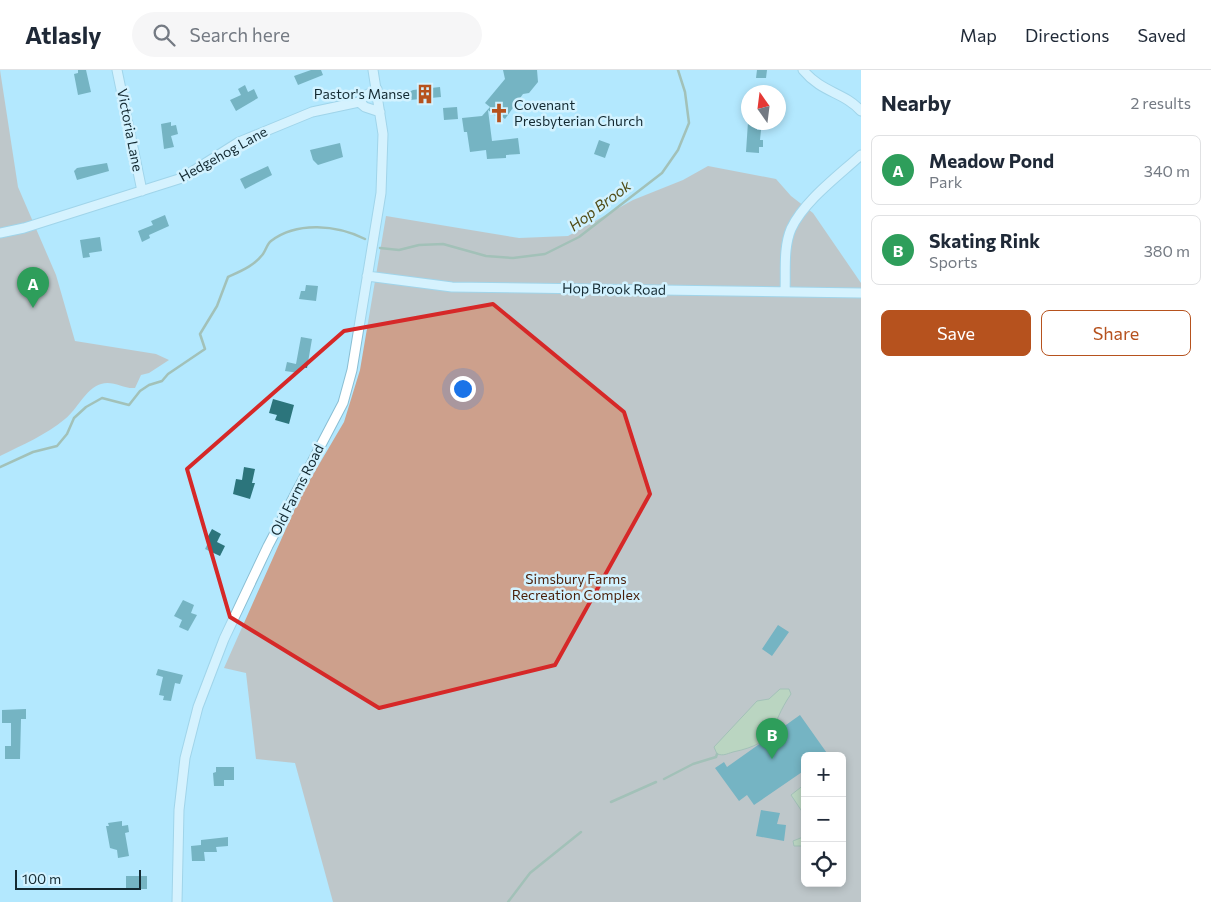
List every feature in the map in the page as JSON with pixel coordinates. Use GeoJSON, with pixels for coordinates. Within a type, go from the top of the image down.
{"type":"FeatureCollection","features":[{"type":"Feature","properties":{"kind":"street","name":"Victoria Lane"},"geometry":{"type":"LineString","coordinates":[[117,70],[142,191]]}},
{"type":"Feature","properties":{"kind":"street","name":"Old Farms Road"},"geometry":{"type":"LineString","coordinates":[[178,902],[179,810],[185,758],[198,707],[224,639],[268,546],[343,403],[352,370],[381,193],[383,159],[380,112],[373,70]]}},
{"type":"Feature","properties":{"kind":"street"},"geometry":{"type":"LineString","coordinates":[[803,70],[813,82],[854,104],[861,112]]}},
{"type":"Feature","properties":{"kind":"street","name":"Hedgehog Lane"},"geometry":{"type":"LineString","coordinates":[[0,233],[24,228],[182,178],[239,142],[283,122],[312,112],[360,102],[377,89]]}},
{"type":"Feature","properties":{"kind":"street"},"geometry":{"type":"LineString","coordinates":[[360,102],[365,107],[380,112]]}},
{"type":"Feature","properties":{"kind":"street"},"geometry":{"type":"LineString","coordinates":[[785,292],[787,250],[792,229],[813,199],[861,156]]}},
{"type":"Feature","properties":{"kind":"street","name":"Hop Brook Road"},"geometry":{"type":"LineString","coordinates":[[367,276],[452,287],[861,293]]}},
{"type":"Feature","properties":{"kind":"highlighted area"},"geometry":{"type":"Polygon","coordinates":[[[493,304],[624,412],[650,494],[555,665],[379,708],[230,617],[187,469],[344,331],[493,304]]]}},
{"type":"Feature","properties":{"kind":"green space"},"geometry":{"type":"Polygon","coordinates":[[[0,70],[18,187],[56,275],[75,341],[156,354],[169,360],[149,373],[141,375],[135,388],[110,383],[95,387],[58,425],[0,456],[0,70]]]}},
{"type":"Feature","properties":{"kind":"green space","name":"Simsbury Farms Recreation Complex"},"geometry":{"type":"Polygon","coordinates":[[[708,166],[776,179],[791,196],[813,213],[861,283],[861,902],[333,902],[295,763],[256,759],[246,673],[224,668],[301,495],[344,422],[360,370],[386,216],[519,238],[568,236],[633,200],[683,180],[708,166]]]}},
{"type":"Feature","properties":{"kind":"shaded area"},"geometry":{"type":"Polygon","coordinates":[[[780,689],[789,689],[791,694],[766,738],[748,748],[721,755],[717,754],[714,747],[757,701],[769,699],[780,689]]]}},
{"type":"Feature","properties":{"kind":"shaded area"},"geometry":{"type":"Polygon","coordinates":[[[801,787],[801,810],[791,795],[801,787]]]}},
{"type":"Feature","properties":{"kind":"shaded area"},"geometry":{"type":"Polygon","coordinates":[[[801,838],[801,846],[794,846],[793,841],[801,838]]]}},
{"type":"Feature","properties":{"kind":"building"},"geometry":{"type":"Polygon","coordinates":[[[78,70],[86,70],[91,92],[78,95],[74,74],[78,73],[78,70]]]}},
{"type":"Feature","properties":{"kind":"building"},"geometry":{"type":"Polygon","coordinates":[[[311,70],[321,70],[323,75],[298,85],[294,76],[311,70]]]}},
{"type":"Feature","properties":{"kind":"building","name":"Covenant Presbyterian Church"},"geometry":{"type":"Polygon","coordinates":[[[503,70],[537,70],[538,82],[529,93],[523,94],[505,119],[500,115],[498,118],[488,110],[492,141],[518,138],[520,154],[506,155],[506,158],[487,159],[486,150],[470,152],[467,132],[464,132],[462,118],[482,116],[490,107],[485,103],[505,79],[503,70]]]}},
{"type":"Feature","properties":{"kind":"building"},"geometry":{"type":"Polygon","coordinates":[[[757,70],[767,70],[766,78],[756,78],[757,70]]]}},
{"type":"Feature","properties":{"kind":"building"},"geometry":{"type":"Polygon","coordinates":[[[245,85],[248,92],[254,89],[258,98],[236,111],[230,100],[241,95],[238,89],[245,85]]]}},
{"type":"Feature","properties":{"kind":"building","name":"Pastor's Manse"},"geometry":{"type":"Polygon","coordinates":[[[440,87],[441,97],[410,100],[409,92],[413,90],[440,87]]]}},
{"type":"Feature","properties":{"kind":"building"},"geometry":{"type":"Polygon","coordinates":[[[457,107],[458,119],[444,120],[443,108],[457,107]]]}},
{"type":"Feature","properties":{"kind":"building"},"geometry":{"type":"Polygon","coordinates":[[[171,122],[171,126],[176,125],[178,134],[171,136],[174,147],[164,149],[161,124],[171,122]]]}},
{"type":"Feature","properties":{"kind":"building"},"geometry":{"type":"Polygon","coordinates":[[[747,130],[761,130],[760,140],[763,140],[763,147],[759,147],[759,153],[746,152],[747,130]]]}},
{"type":"Feature","properties":{"kind":"building"},"geometry":{"type":"Polygon","coordinates":[[[599,140],[610,144],[605,158],[594,154],[599,140]]]}},
{"type":"Feature","properties":{"kind":"building"},"geometry":{"type":"Polygon","coordinates":[[[340,143],[343,157],[318,165],[313,160],[310,150],[340,143]]]}},
{"type":"Feature","properties":{"kind":"building"},"geometry":{"type":"Polygon","coordinates":[[[107,163],[109,171],[77,180],[74,171],[77,168],[107,163]]]}},
{"type":"Feature","properties":{"kind":"building"},"geometry":{"type":"Polygon","coordinates":[[[268,166],[272,175],[245,189],[240,179],[268,166]]]}},
{"type":"Feature","properties":{"kind":"building"},"geometry":{"type":"Polygon","coordinates":[[[165,215],[169,226],[149,235],[150,238],[142,242],[138,231],[153,225],[151,221],[165,215]]]}},
{"type":"Feature","properties":{"kind":"building"},"geometry":{"type":"Polygon","coordinates":[[[100,237],[102,251],[89,253],[90,257],[83,258],[80,240],[100,237]]]}},
{"type":"Feature","properties":{"kind":"building"},"geometry":{"type":"Polygon","coordinates":[[[306,285],[318,286],[316,301],[299,299],[301,291],[305,291],[306,285]]]}},
{"type":"Feature","properties":{"kind":"building"},"geometry":{"type":"Polygon","coordinates":[[[301,337],[312,339],[307,368],[300,367],[299,373],[285,371],[287,362],[296,364],[301,337]]]}},
{"type":"Feature","properties":{"kind":"building"},"geometry":{"type":"Polygon","coordinates":[[[273,399],[294,405],[289,424],[275,420],[277,415],[269,413],[273,399]]]}},
{"type":"Feature","properties":{"kind":"building"},"geometry":{"type":"Polygon","coordinates":[[[244,467],[255,469],[252,483],[255,483],[250,499],[233,494],[236,479],[242,480],[244,467]]]}},
{"type":"Feature","properties":{"kind":"building"},"geometry":{"type":"Polygon","coordinates":[[[212,529],[221,534],[217,542],[225,546],[220,556],[205,549],[209,541],[206,540],[212,529]]]}},
{"type":"Feature","properties":{"kind":"building"},"geometry":{"type":"Polygon","coordinates":[[[183,600],[194,605],[191,613],[197,615],[188,631],[179,627],[182,620],[174,616],[183,600]]]}},
{"type":"Feature","properties":{"kind":"building"},"geometry":{"type":"Polygon","coordinates":[[[778,625],[789,632],[772,656],[762,649],[778,625]]]}},
{"type":"Feature","properties":{"kind":"building"},"geometry":{"type":"Polygon","coordinates":[[[158,669],[183,675],[180,684],[175,683],[171,701],[163,700],[164,696],[159,695],[163,677],[156,675],[158,669]]]}},
{"type":"Feature","properties":{"kind":"building"},"geometry":{"type":"Polygon","coordinates":[[[26,709],[26,719],[21,719],[20,759],[5,759],[5,746],[11,746],[11,723],[2,723],[2,710],[26,709]]]}},
{"type":"Feature","properties":{"kind":"building"},"geometry":{"type":"Polygon","coordinates":[[[800,715],[826,752],[801,752],[801,773],[754,805],[747,795],[739,801],[715,768],[724,762],[727,767],[800,715]]]}},
{"type":"Feature","properties":{"kind":"building"},"geometry":{"type":"Polygon","coordinates":[[[216,767],[234,767],[234,780],[224,780],[224,786],[214,786],[213,773],[216,772],[216,767]]]}},
{"type":"Feature","properties":{"kind":"building"},"geometry":{"type":"Polygon","coordinates":[[[761,810],[780,813],[777,824],[786,825],[784,841],[756,836],[761,810]]]}},
{"type":"Feature","properties":{"kind":"building"},"geometry":{"type":"Polygon","coordinates":[[[122,821],[122,826],[128,825],[129,832],[125,833],[129,856],[118,858],[117,850],[110,848],[106,826],[109,826],[108,823],[122,821]]]}},
{"type":"Feature","properties":{"kind":"building"},"geometry":{"type":"Polygon","coordinates":[[[228,837],[228,846],[216,847],[217,852],[204,852],[205,861],[192,861],[191,846],[201,845],[201,840],[228,837]]]}},
{"type":"Feature","properties":{"kind":"building"},"geometry":{"type":"Polygon","coordinates":[[[126,876],[147,876],[147,889],[126,889],[126,876]]]}},
{"type":"Feature","properties":{"kind":"waterway","name":"Hop Brook"},"geometry":{"type":"LineString","coordinates":[[380,248],[399,250],[419,245],[443,244],[486,256],[513,258],[545,254],[579,237],[662,173],[678,150],[689,123],[685,92],[678,70]]}},
{"type":"Feature","properties":{"kind":"waterway","name":"Hop Brook"},"geometry":{"type":"LineString","coordinates":[[0,467],[33,452],[57,446],[67,434],[74,418],[86,407],[102,398],[129,405],[140,391],[149,385],[162,381],[168,374],[205,349],[200,334],[217,306],[228,277],[256,262],[271,241],[293,230],[317,227],[330,228],[365,239]]}},
{"type":"Feature","properties":{"kind":"waterway"},"geometry":{"type":"LineString","coordinates":[[664,779],[693,764],[716,757],[717,754]]}},
{"type":"Feature","properties":{"kind":"waterway"},"geometry":{"type":"LineString","coordinates":[[611,802],[656,782]]}},
{"type":"Feature","properties":{"kind":"waterway"},"geometry":{"type":"LineString","coordinates":[[508,902],[530,873],[581,832]]}},
{"type":"Feature","properties":{"kind":"place","name":"Pastor's Manse"},"geometry":{"type":"Point","coordinates":[425,94]}},
{"type":"Feature","properties":{"kind":"place","name":"Covenant Presbyterian Church"},"geometry":{"type":"Point","coordinates":[499,113]}},
{"type":"Feature","properties":{"kind":"place","name":"Meadow Pond"},"geometry":{"type":"Point","coordinates":[33,308]}},
{"type":"Feature","properties":{"kind":"place","name":"Skating Rink"},"geometry":{"type":"Point","coordinates":[772,759]}}]}
